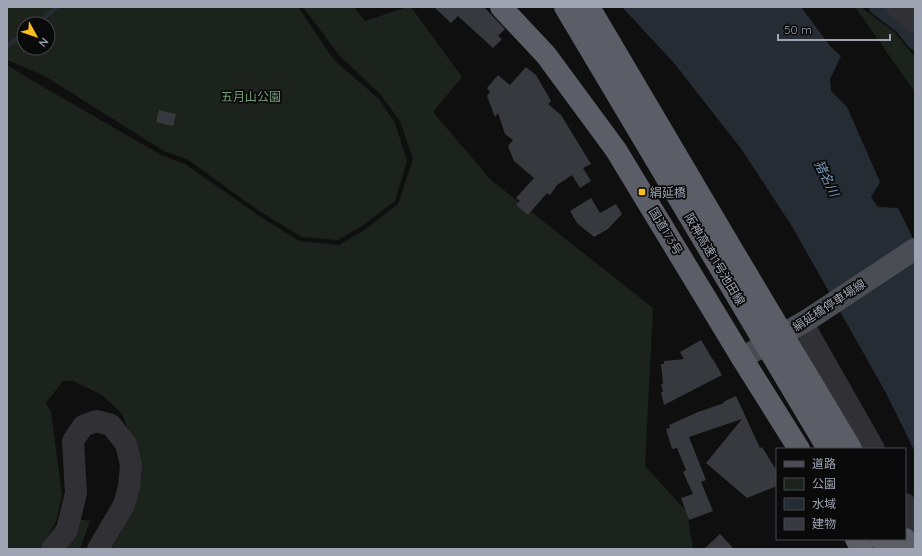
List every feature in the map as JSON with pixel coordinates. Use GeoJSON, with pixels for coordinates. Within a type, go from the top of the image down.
{"type":"FeatureCollection","features":[{"type":"Feature","properties":{"kind":"highway","name":"国道173号"},"geometry":{"type":"LineString","coordinates":[[501,7],[546,55],[616,150],[798,448]]}},
{"type":"Feature","properties":{"kind":"highway","name":"阪神高速11号池田線"},"geometry":{"type":"LineString","coordinates":[[565,7],[827,448]]}},
{"type":"Feature","properties":{"kind":"highway","name":"阪神高速11号池田線"},"geometry":{"type":"LineString","coordinates":[[589,7],[850,448]]}},
{"type":"Feature","properties":{"kind":"highway"},"geometry":{"type":"LineString","coordinates":[[857,540],[862,549]]}},
{"type":"Feature","properties":{"kind":"highway"},"geometry":{"type":"LineString","coordinates":[[882,540],[887,549]]}},
{"type":"Feature","properties":{"kind":"highway"},"geometry":{"type":"LineString","coordinates":[[906,540],[911,549]]}},
{"type":"Feature","properties":{"kind":"main road","name":"絹延橋停車場線"},"geometry":{"type":"LineString","coordinates":[[742,358],[808,325],[915,249]]}},
{"type":"Feature","properties":{"kind":"street"},"geometry":{"type":"LineString","coordinates":[[808,325],[873,448]]}},
{"type":"Feature","properties":{"kind":"street"},"geometry":{"type":"LineString","coordinates":[[52,549],[67,530],[76,493],[73,441],[83,426],[96,421],[111,425],[126,444],[131,465],[129,487],[124,505],[98,549]]}},
{"type":"Feature","properties":{"kind":"street"},"geometry":{"type":"LineString","coordinates":[[906,506],[915,523]]}},
{"type":"Feature","properties":{"kind":"green space","name":"五月山公園"},"geometry":{"type":"Polygon","coordinates":[[[7,7],[298,7],[334,60],[378,98],[395,123],[407,161],[395,201],[362,226],[338,240],[302,237],[259,211],[187,159],[164,151],[43,75],[7,60],[7,7]]]}},
{"type":"Feature","properties":{"kind":"green space"},"geometry":{"type":"Polygon","coordinates":[[[303,7],[354,7],[365,21],[411,7],[462,77],[433,112],[491,180],[653,308],[645,466],[687,512],[693,549],[111,549],[121,532],[133,503],[132,439],[122,414],[102,395],[73,381],[63,381],[46,403],[51,412],[62,495],[56,522],[40,549],[7,549],[7,65],[163,156],[185,164],[258,215],[299,241],[339,245],[366,229],[398,204],[413,159],[400,121],[380,94],[339,55],[303,7]]]}},
{"type":"Feature","properties":{"kind":"green space"},"geometry":{"type":"Polygon","coordinates":[[[855,7],[861,7],[894,32],[915,57],[915,92],[855,7]]]}},
{"type":"Feature","properties":{"kind":"green space"},"geometry":{"type":"Polygon","coordinates":[[[77,519],[90,521],[80,549],[65,549],[77,519]]]}},
{"type":"Feature","properties":{"kind":"water","name":"猪名川"},"geometry":{"type":"Polygon","coordinates":[[[622,7],[801,7],[831,47],[841,56],[830,79],[831,91],[847,107],[880,182],[871,197],[878,207],[898,208],[915,244],[915,452],[886,393],[793,228],[742,150],[674,63],[622,7]]]}},
{"type":"Feature","properties":{"kind":"building"},"geometry":{"type":"Polygon","coordinates":[[[434,7],[484,7],[505,29],[498,36],[502,39],[493,48],[458,16],[451,23],[434,7]]]}},
{"type":"Feature","properties":{"kind":"building"},"geometry":{"type":"Polygon","coordinates":[[[526,67],[536,75],[551,101],[548,104],[561,115],[591,164],[583,168],[591,181],[580,188],[572,175],[557,185],[550,195],[547,193],[528,215],[516,205],[520,201],[516,198],[534,178],[514,161],[508,146],[513,140],[505,134],[498,113],[495,117],[487,96],[490,92],[487,88],[498,75],[510,85],[526,67]]]}},
{"type":"Feature","properties":{"kind":"building"},"geometry":{"type":"Polygon","coordinates":[[[159,110],[176,114],[173,126],[156,122],[159,110]]]}},
{"type":"Feature","properties":{"kind":"building"},"geometry":{"type":"Polygon","coordinates":[[[591,198],[600,213],[616,204],[622,214],[608,229],[594,237],[577,223],[570,211],[591,198]]]}},
{"type":"Feature","properties":{"kind":"building"},"geometry":{"type":"Polygon","coordinates":[[[701,340],[722,375],[664,405],[661,392],[663,392],[661,384],[663,384],[661,364],[664,364],[664,361],[684,359],[680,352],[701,340]]]}},
{"type":"Feature","properties":{"kind":"building"},"geometry":{"type":"Polygon","coordinates":[[[736,396],[760,448],[762,447],[776,469],[776,486],[747,498],[706,463],[742,419],[689,437],[706,480],[701,482],[713,511],[689,520],[681,498],[693,494],[683,472],[686,470],[677,448],[672,449],[666,429],[670,428],[669,425],[698,412],[724,403],[723,402],[736,396]]]}},
{"type":"Feature","properties":{"kind":"building"},"geometry":{"type":"Polygon","coordinates":[[[720,534],[734,549],[704,549],[720,534]]]}},
{"type":"Feature","properties":{"kind":"waterway"},"geometry":{"type":"LineString","coordinates":[[46,16],[57,7]]}},
{"type":"Feature","properties":{"kind":"waterway"},"geometry":{"type":"LineString","coordinates":[[877,7],[902,26],[915,42]]}},
{"type":"Feature","properties":{"kind":"waterway"},"geometry":{"type":"LineString","coordinates":[[7,46],[16,39]]}},
{"type":"Feature","properties":{"kind":"place","name":"絹延橋"},"geometry":{"type":"Point","coordinates":[642,192]}}]}
